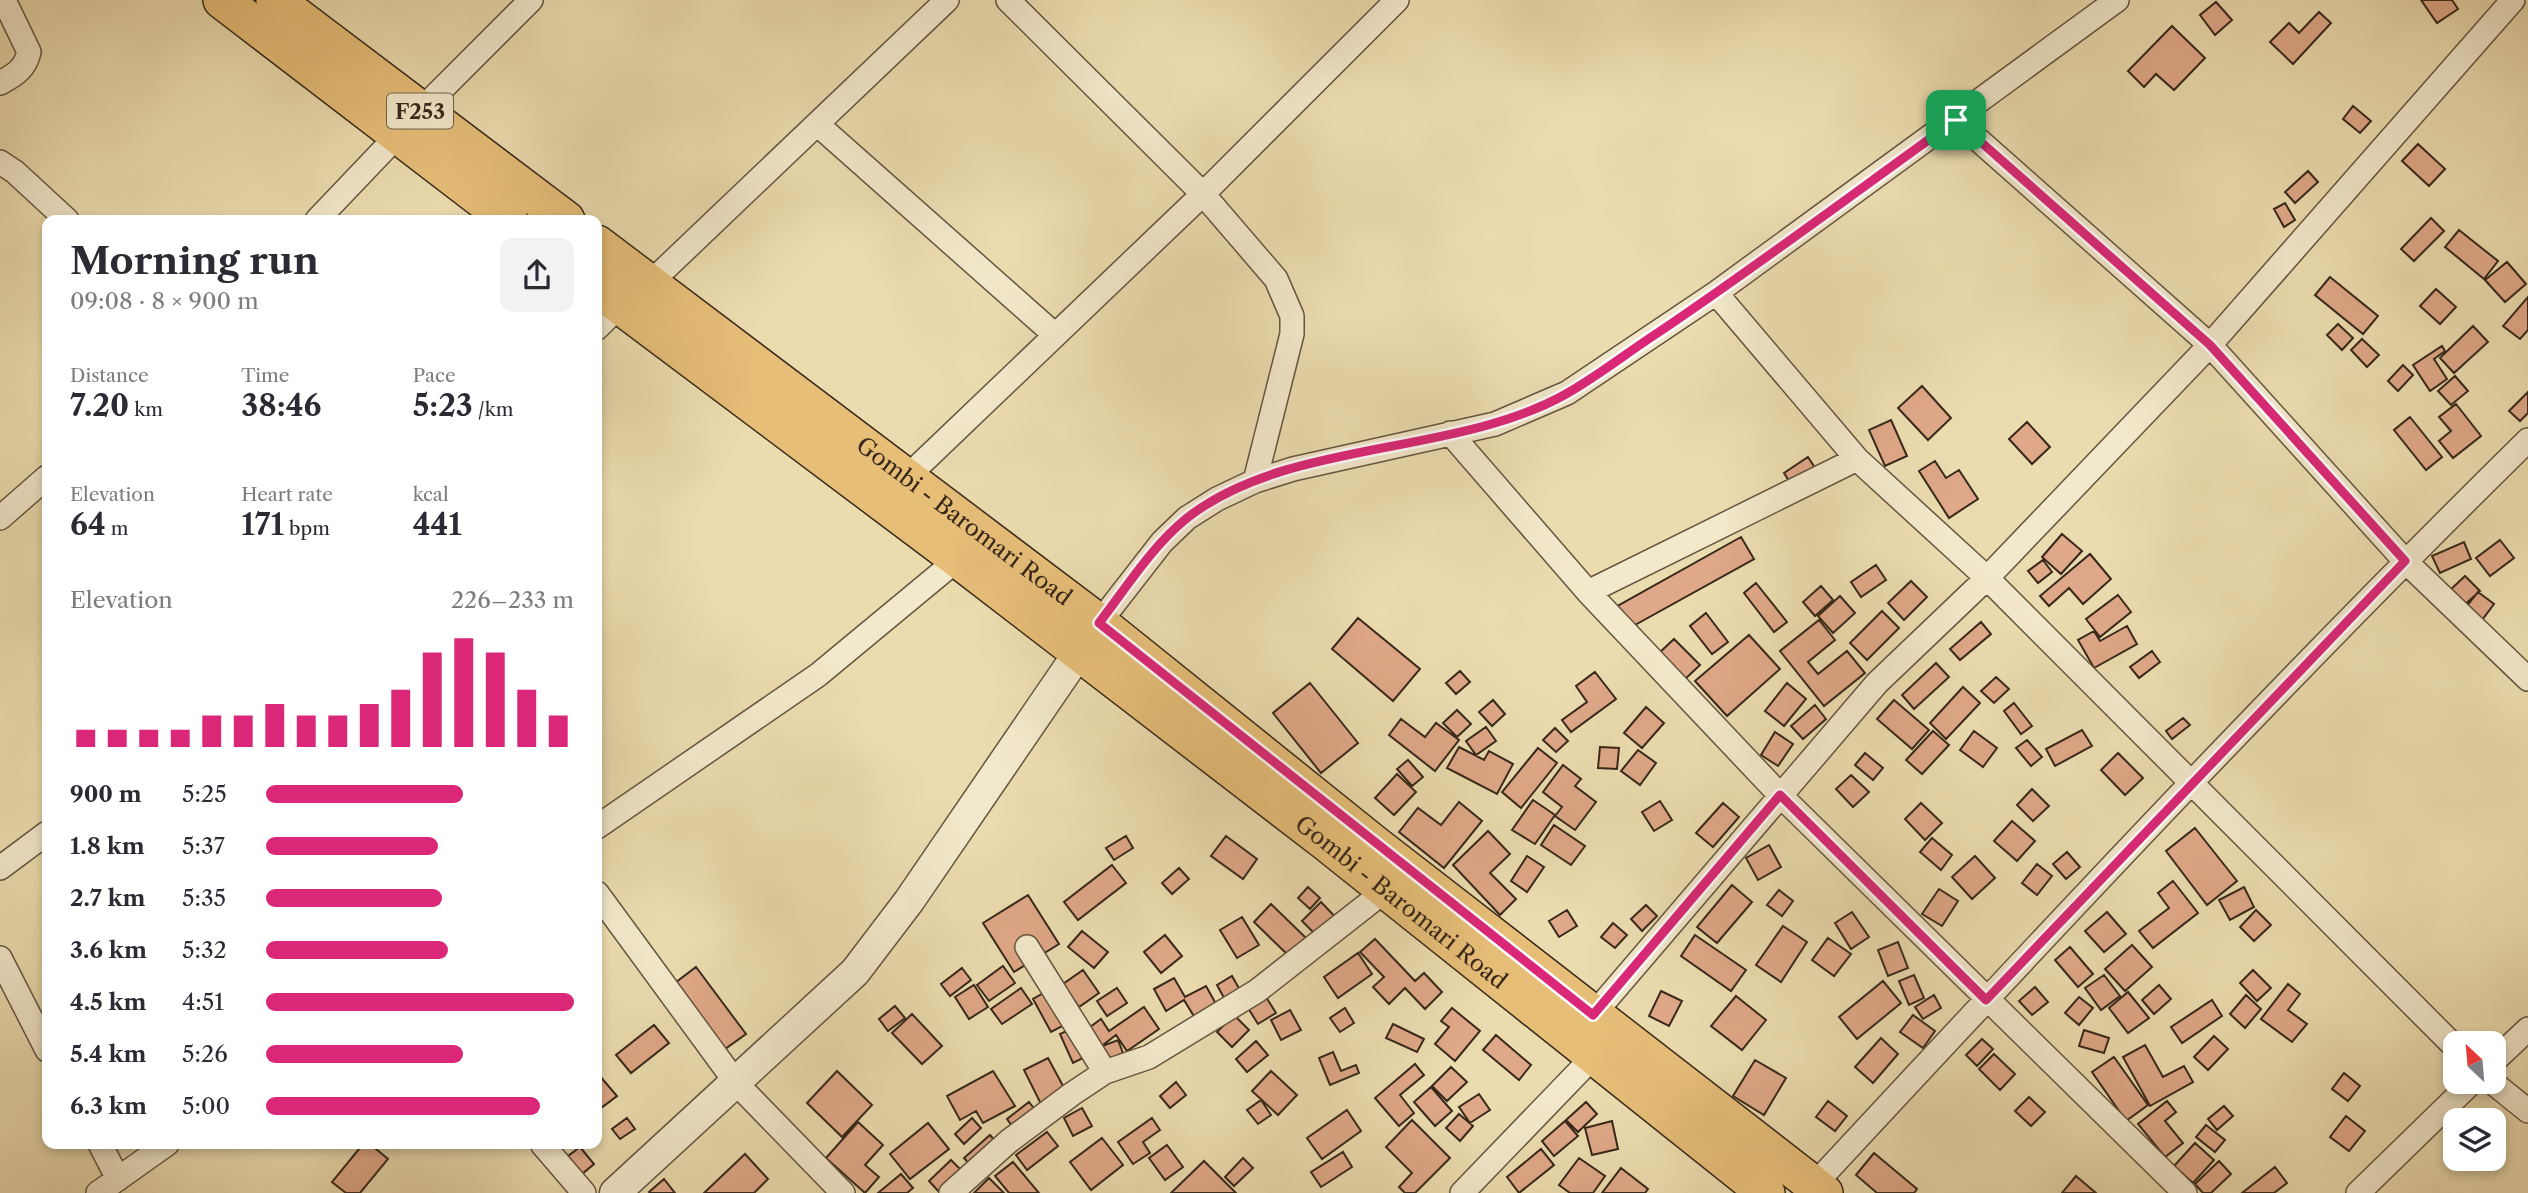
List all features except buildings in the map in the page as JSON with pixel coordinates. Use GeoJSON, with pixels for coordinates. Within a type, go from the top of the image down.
{"type":"FeatureCollection","features":[{"type":"Feature","properties":{"kind":"main road","name":"F253"},"geometry":{"type":"LineString","coordinates":[[222,0],[410,123],[558,215]]}},
{"type":"Feature","properties":{"kind":"main road","name":"F253"},"geometry":{"type":"LineString","coordinates":[[275,0],[410,123],[504,215]]}},
{"type":"Feature","properties":{"kind":"main road","name":"Gombi - Baromari Road"},"geometry":{"type":"LineString","coordinates":[[602,248],[1099,623],[1593,1015],[1819,1189]]}},
{"type":"Feature","properties":{"kind":"main road","name":"Gombi - Baromari Road"},"geometry":{"type":"LineString","coordinates":[[604,307],[958,559],[1386,890],[1766,1193]]}},
{"type":"Feature","properties":{"kind":"street"},"geometry":{"type":"LineString","coordinates":[[0,83],[16,75],[26,63],[29,52],[4,0]]}},
{"type":"Feature","properties":{"kind":"street"},"geometry":{"type":"LineString","coordinates":[[322,215],[531,0]]}},
{"type":"Feature","properties":{"kind":"street"},"geometry":{"type":"LineString","coordinates":[[649,284],[947,0]]}},
{"type":"Feature","properties":{"kind":"street"},"geometry":{"type":"LineString","coordinates":[[1008,0],[1203,194],[1276,279],[1292,316],[1292,334],[1255,481]]}},
{"type":"Feature","properties":{"kind":"street"},"geometry":{"type":"LineString","coordinates":[[907,477],[1203,194],[1397,0]]}},
{"type":"Feature","properties":{"kind":"street"},"geometry":{"type":"LineString","coordinates":[[615,1193],[737,1084],[855,972],[909,901],[1099,623],[1162,542],[1187,518],[1255,481],[1495,424],[1567,393],[1716,293],[2117,0]]}},
{"type":"Feature","properties":{"kind":"street"},"geometry":{"type":"LineString","coordinates":[[1593,1015],[1877,683],[1987,578],[2210,345],[2513,0]]}},
{"type":"Feature","properties":{"kind":"street"},"geometry":{"type":"LineString","coordinates":[[1956,120],[2210,345],[2405,561],[2528,679]]}},
{"type":"Feature","properties":{"kind":"street"},"geometry":{"type":"LineString","coordinates":[[817,124],[1054,334]]}},
{"type":"Feature","properties":{"kind":"street"},"geometry":{"type":"LineString","coordinates":[[0,162],[15,172],[62,215]]}},
{"type":"Feature","properties":{"kind":"street"},"geometry":{"type":"LineString","coordinates":[[1716,293],[1857,459],[1987,578],[2443,1035]]}},
{"type":"Feature","properties":{"kind":"street"},"geometry":{"type":"LineString","coordinates":[[1450,433],[1588,592],[1780,795],[2185,1193]]}},
{"type":"Feature","properties":{"kind":"street"},"geometry":{"type":"LineString","coordinates":[[1819,1189],[1986,1000],[2190,783],[2405,561],[2528,440]]}},
{"type":"Feature","properties":{"kind":"street"},"geometry":{"type":"LineString","coordinates":[[1588,592],[1857,459]]}},
{"type":"Feature","properties":{"kind":"street"},"geometry":{"type":"LineString","coordinates":[[0,518],[42,481]]}},
{"type":"Feature","properties":{"kind":"street"},"geometry":{"type":"LineString","coordinates":[[602,824],[818,675],[958,559]]}},
{"type":"Feature","properties":{"kind":"street"},"geometry":{"type":"LineString","coordinates":[[0,868],[42,837]]}},
{"type":"Feature","properties":{"kind":"street"},"geometry":{"type":"LineString","coordinates":[[951,1193],[1009,1141],[1105,1072],[1149,1056],[1257,991],[1386,890]]}},
{"type":"Feature","properties":{"kind":"street"},"geometry":{"type":"LineString","coordinates":[[602,900],[737,1084],[843,1193]]}},
{"type":"Feature","properties":{"kind":"street"},"geometry":{"type":"LineString","coordinates":[[1027,947],[1105,1072]]}},
{"type":"Feature","properties":{"kind":"street"},"geometry":{"type":"LineString","coordinates":[[0,958],[42,1040]]}},
{"type":"Feature","properties":{"kind":"street"},"geometry":{"type":"LineString","coordinates":[[2506,1049],[2528,1029]]}},
{"type":"Feature","properties":{"kind":"street"},"geometry":{"type":"LineString","coordinates":[[1462,1193],[1594,1056]]}},
{"type":"Feature","properties":{"kind":"street"},"geometry":{"type":"LineString","coordinates":[[2506,1093],[2528,1111]]}},
{"type":"Feature","properties":{"kind":"street"},"geometry":{"type":"LineString","coordinates":[[2358,1193],[2460,1094]]}},
{"type":"Feature","properties":{"kind":"street"},"geometry":{"type":"LineString","coordinates":[[103,1149],[118,1178]]}},
{"type":"Feature","properties":{"kind":"street"},"geometry":{"type":"LineString","coordinates":[[98,1193],[160,1149]]}},
{"type":"Feature","properties":{"kind":"street"},"geometry":{"type":"LineString","coordinates":[[546,1149],[584,1193]]}},
{"type":"Feature","properties":{"kind":"route"},"geometry":{"type":"LineString","coordinates":[[1956,120],[2210,345],[2405,561],[2190,783],[1986,1000],[1780,795],[1593,1015],[1374,844],[1099,623],[1162,542],[1187,518],[1217,499],[1255,481],[1293,469],[1495,424],[1567,393],[1716,293],[1956,120]]}}]}
